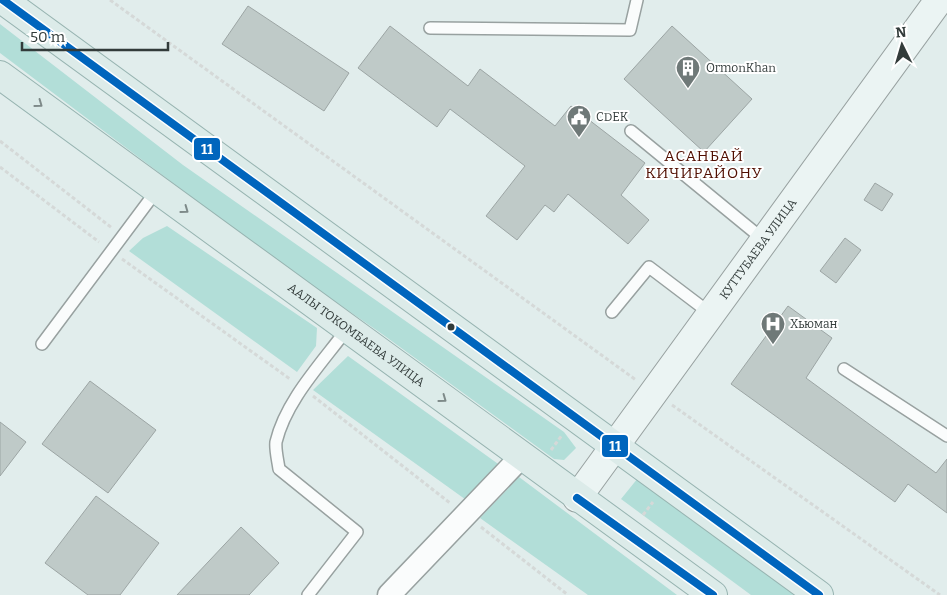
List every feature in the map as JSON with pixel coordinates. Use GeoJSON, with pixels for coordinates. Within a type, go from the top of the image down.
{"type":"FeatureCollection","features":[{"type":"Feature","properties":{"kind":"main road"},"geometry":{"type":"LineString","coordinates":[[3,0],[819,595]]}},
{"type":"Feature","properties":{"kind":"main road","name":"КУТТУБАЕВА УЛИЦА"},"geometry":{"type":"LineString","coordinates":[[577,498],[616,447],[939,0]]}},
{"type":"Feature","properties":{"kind":"main road","name":"ААЛЫ ТОКОМБАЕВА УЛИЦА"},"geometry":{"type":"LineString","coordinates":[[0,75],[577,498],[713,595]]}},
{"type":"Feature","properties":{"kind":"street"},"geometry":{"type":"LineString","coordinates":[[389,595],[521,456]]}},
{"type":"Feature","properties":{"kind":"lane"},"geometry":{"type":"LineString","coordinates":[[430,28],[630,30],[637,0]]}},
{"type":"Feature","properties":{"kind":"lane"},"geometry":{"type":"LineString","coordinates":[[631,131],[764,240]]}},
{"type":"Feature","properties":{"kind":"lane"},"geometry":{"type":"LineString","coordinates":[[42,344],[157,190]]}},
{"type":"Feature","properties":{"kind":"lane"},"geometry":{"type":"LineString","coordinates":[[612,312],[649,267],[711,314]]}},
{"type":"Feature","properties":{"kind":"lane"},"geometry":{"type":"LineString","coordinates":[[308,595],[357,532],[279,469],[276,444],[283,422],[303,388],[347,329]]}},
{"type":"Feature","properties":{"kind":"lane"},"geometry":{"type":"LineString","coordinates":[[844,368],[947,436]]}},
{"type":"Feature","properties":{"kind":"path"},"geometry":{"type":"LineString","coordinates":[[110,0],[643,385]]}},
{"type":"Feature","properties":{"kind":"path"},"geometry":{"type":"LineString","coordinates":[[0,141],[122,236]]}},
{"type":"Feature","properties":{"kind":"path"},"geometry":{"type":"LineString","coordinates":[[0,167],[111,252],[303,388],[568,595]]}},
{"type":"Feature","properties":{"kind":"path"},"geometry":{"type":"LineString","coordinates":[[671,404],[940,595]]}},
{"type":"Feature","properties":{"kind":"path"},"geometry":{"type":"LineString","coordinates":[[548,454],[564,432]]}},
{"type":"Feature","properties":{"kind":"path"},"geometry":{"type":"LineString","coordinates":[[642,516],[654,501]]}},
{"type":"Feature","properties":{"kind":"green space"},"geometry":{"type":"Polygon","coordinates":[[[0,24],[183,165],[564,432],[576,448],[564,460],[554,459],[382,334],[274,259],[0,53],[0,24]]]}},
{"type":"Feature","properties":{"kind":"green space"},"geometry":{"type":"Polygon","coordinates":[[[167,226],[317,328],[316,346],[297,372],[129,251],[143,238],[167,226]]]}},
{"type":"Feature","properties":{"kind":"green space"},"geometry":{"type":"Polygon","coordinates":[[[348,356],[501,466],[469,502],[313,390],[348,356]]]}},
{"type":"Feature","properties":{"kind":"green space"},"geometry":{"type":"Polygon","coordinates":[[[519,477],[677,595],[588,595],[480,518],[519,477]]]}},
{"type":"Feature","properties":{"kind":"green space"},"geometry":{"type":"Polygon","coordinates":[[[638,478],[798,595],[751,595],[621,499],[638,478]]]}},
{"type":"Feature","properties":{"kind":"building"},"geometry":{"type":"Polygon","coordinates":[[[248,6],[349,73],[324,111],[222,44],[248,6]]]}},
{"type":"Feature","properties":{"kind":"building"},"geometry":{"type":"Polygon","coordinates":[[[390,26],[468,86],[480,69],[555,126],[571,106],[645,163],[621,195],[649,220],[628,244],[568,194],[554,212],[545,205],[517,240],[486,216],[525,166],[450,109],[437,127],[358,68],[390,26]]]}},
{"type":"Feature","properties":{"kind":"building","name":"OrmonKhan"},"geometry":{"type":"Polygon","coordinates":[[[672,26],[752,99],[704,152],[624,79],[672,26]]]}},
{"type":"Feature","properties":{"kind":"building"},"geometry":{"type":"Polygon","coordinates":[[[875,183],[893,194],[882,211],[864,200],[875,183]]]}},
{"type":"Feature","properties":{"kind":"building"},"geometry":{"type":"Polygon","coordinates":[[[845,238],[861,250],[836,283],[820,271],[845,238]]]}},
{"type":"Feature","properties":{"kind":"building"},"geometry":{"type":"Polygon","coordinates":[[[788,306],[832,338],[806,378],[936,473],[947,459],[947,513],[908,484],[895,502],[731,384],[788,306]]]}},
{"type":"Feature","properties":{"kind":"building"},"geometry":{"type":"Polygon","coordinates":[[[90,381],[156,430],[108,493],[42,444],[90,381]]]}},
{"type":"Feature","properties":{"kind":"building"},"geometry":{"type":"Polygon","coordinates":[[[0,422],[26,442],[0,476],[0,422]]]}},
{"type":"Feature","properties":{"kind":"building"},"geometry":{"type":"Polygon","coordinates":[[[96,496],[159,543],[120,595],[88,595],[45,563],[96,496]]]}},
{"type":"Feature","properties":{"kind":"building"},"geometry":{"type":"Polygon","coordinates":[[[241,527],[279,563],[249,595],[177,595],[241,527]]]}},
{"type":"Feature","properties":{"kind":"transit line","name":"11"},"geometry":{"type":"LineString","coordinates":[[3,0],[819,595]]}},
{"type":"Feature","properties":{"kind":"transit line","name":"11"},"geometry":{"type":"LineString","coordinates":[[577,498],[713,595]]}},
{"type":"Feature","properties":{"kind":"place","name":"OrmonKhan"},"geometry":{"type":"Point","coordinates":[688,89]}},
{"type":"Feature","properties":{"kind":"place","name":"CDEK"},"geometry":{"type":"Point","coordinates":[579,138]}},
{"type":"Feature","properties":{"kind":"place","name":"Хьюман"},"geometry":{"type":"Point","coordinates":[773,345]}},
{"type":"Feature","properties":{"kind":"district","name":"АСАНБАЙ КИЧИРАЙОНУ"},"geometry":{"type":"Point","coordinates":[704,164]}}]}
